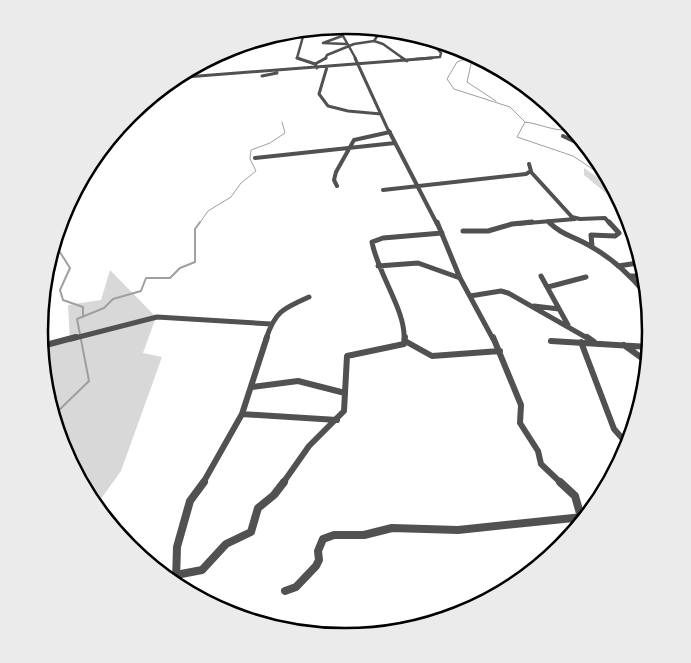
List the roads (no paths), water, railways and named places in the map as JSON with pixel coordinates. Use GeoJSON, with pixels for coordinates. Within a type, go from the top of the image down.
{"type":"FeatureCollection","features":[{"type":"Feature","properties":{"kind":"street"},"geometry":{"type":"LineString","coordinates":[[374,41],[378,35]]}},
{"type":"Feature","properties":{"kind":"street"},"geometry":{"type":"LineString","coordinates":[[407,61],[374,41],[347,44],[323,44],[342,36],[347,44],[359,65],[362,76],[394,143],[419,186],[442,232],[460,278],[500,351],[521,405],[520,423],[538,451],[540,464],[575,496],[581,514]]}},
{"type":"Feature","properties":{"kind":"street"},"geometry":{"type":"LineString","coordinates":[[303,37],[296,58],[315,64],[318,68]]}},
{"type":"Feature","properties":{"kind":"street"},"geometry":{"type":"LineString","coordinates":[[315,64],[325,60],[327,55],[347,44]]}},
{"type":"Feature","properties":{"kind":"street"},"geometry":{"type":"LineString","coordinates":[[193,77],[359,65],[440,57],[437,49]]}},
{"type":"Feature","properties":{"kind":"street"},"geometry":{"type":"LineString","coordinates":[[394,52],[400,61]]}},
{"type":"Feature","properties":{"kind":"street"},"geometry":{"type":"LineString","coordinates":[[327,67],[319,94],[328,106],[348,111],[381,114]]}},
{"type":"Feature","properties":{"kind":"street"},"geometry":{"type":"LineString","coordinates":[[262,76],[288,70]]}},
{"type":"Feature","properties":{"kind":"street"},"geometry":{"type":"LineString","coordinates":[[336,186],[335,174],[349,148],[358,137],[390,132]]}},
{"type":"Feature","properties":{"kind":"street"},"geometry":{"type":"LineString","coordinates":[[563,136],[575,142]]}},
{"type":"Feature","properties":{"kind":"street"},"geometry":{"type":"LineString","coordinates":[[255,158],[394,143]]}},
{"type":"Feature","properties":{"kind":"street"},"geometry":{"type":"LineString","coordinates":[[529,164],[531,172],[574,219]]}},
{"type":"Feature","properties":{"kind":"street"},"geometry":{"type":"LineString","coordinates":[[383,190],[531,172]]}},
{"type":"Feature","properties":{"kind":"street"},"geometry":{"type":"LineString","coordinates":[[463,231],[488,231],[512,224],[605,218],[618,233],[617,236],[591,235],[592,246]]}},
{"type":"Feature","properties":{"kind":"street"},"geometry":{"type":"LineString","coordinates":[[548,221],[560,234],[592,246],[631,276],[640,287]]}},
{"type":"Feature","properties":{"kind":"street"},"geometry":{"type":"LineString","coordinates":[[442,232],[373,241],[372,246],[378,266],[390,292],[405,341],[432,356],[500,351]]}},
{"type":"Feature","properties":{"kind":"street"},"geometry":{"type":"LineString","coordinates":[[378,266],[418,263],[460,278]]}},
{"type":"Feature","properties":{"kind":"street"},"geometry":{"type":"LineString","coordinates":[[618,266],[635,263]]}},
{"type":"Feature","properties":{"kind":"street"},"geometry":{"type":"LineString","coordinates":[[541,276],[568,325]]}},
{"type":"Feature","properties":{"kind":"street"},"geometry":{"type":"LineString","coordinates":[[631,276],[638,276]]}},
{"type":"Feature","properties":{"kind":"street"},"geometry":{"type":"LineString","coordinates":[[548,288],[564,281],[586,277]]}},
{"type":"Feature","properties":{"kind":"street"},"geometry":{"type":"LineString","coordinates":[[470,296],[501,291],[568,325],[594,342]]}},
{"type":"Feature","properties":{"kind":"street"},"geometry":{"type":"LineString","coordinates":[[176,576],[177,547],[190,500],[208,476],[242,414],[271,324],[281,310],[309,297]]}},
{"type":"Feature","properties":{"kind":"street"},"geometry":{"type":"LineString","coordinates":[[531,306],[559,309]]}},
{"type":"Feature","properties":{"kind":"street"},"geometry":{"type":"LineString","coordinates":[[48,344],[157,317],[271,324]]}},
{"type":"Feature","properties":{"kind":"street"},"geometry":{"type":"LineString","coordinates":[[177,577],[202,570],[226,544],[251,532],[258,508],[264,505],[274,494],[315,439],[337,420],[346,407],[347,356],[397,347],[404,344],[405,341]]}},
{"type":"Feature","properties":{"kind":"street"},"geometry":{"type":"LineString","coordinates":[[552,341],[643,346]]}},
{"type":"Feature","properties":{"kind":"street"},"geometry":{"type":"LineString","coordinates":[[581,342],[614,429],[623,439]]}},
{"type":"Feature","properties":{"kind":"street"},"geometry":{"type":"LineString","coordinates":[[622,344],[642,358]]}},
{"type":"Feature","properties":{"kind":"street"},"geometry":{"type":"LineString","coordinates":[[252,387],[298,381],[345,393]]}},
{"type":"Feature","properties":{"kind":"street"},"geometry":{"type":"LineString","coordinates":[[242,414],[337,420]]}},
{"type":"Feature","properties":{"kind":"street"},"geometry":{"type":"LineString","coordinates":[[285,590],[296,586],[316,566],[319,560],[318,551],[324,539],[334,535],[364,535],[392,528],[458,530],[578,517]]}},
{"type":"Feature","properties":{"kind":"waterway"},"geometry":{"type":"LineString","coordinates":[[466,59],[457,62],[447,79],[454,89],[510,107],[525,122]]}},
{"type":"Feature","properties":{"kind":"waterway"},"geometry":{"type":"LineString","coordinates":[[471,64],[467,82],[496,101]]}},
{"type":"Feature","properties":{"kind":"waterway"},"geometry":{"type":"LineString","coordinates":[[199,224],[208,211],[231,197],[241,183],[256,171],[250,159],[251,150],[270,143],[285,133],[282,122]]}},
{"type":"Feature","properties":{"kind":"waterway"},"geometry":{"type":"LineString","coordinates":[[525,122],[564,130]]}},
{"type":"Feature","properties":{"kind":"waterway"},"geometry":{"type":"LineString","coordinates":[[525,122],[517,137],[573,156],[596,171]]}},
{"type":"Feature","properties":{"kind":"waterway"},"geometry":{"type":"LineString","coordinates":[[83,317],[104,308],[113,299],[141,291],[146,278],[170,278],[180,268],[195,262],[195,229],[200,222]]}},
{"type":"Feature","properties":{"kind":"waterway"},"geometry":{"type":"LineString","coordinates":[[59,251],[70,268],[60,290],[63,300],[83,307],[83,317]]}},
{"type":"Feature","properties":{"kind":"waterway"},"geometry":{"type":"LineString","coordinates":[[59,411],[89,381],[77,319],[83,317]]}}]}
